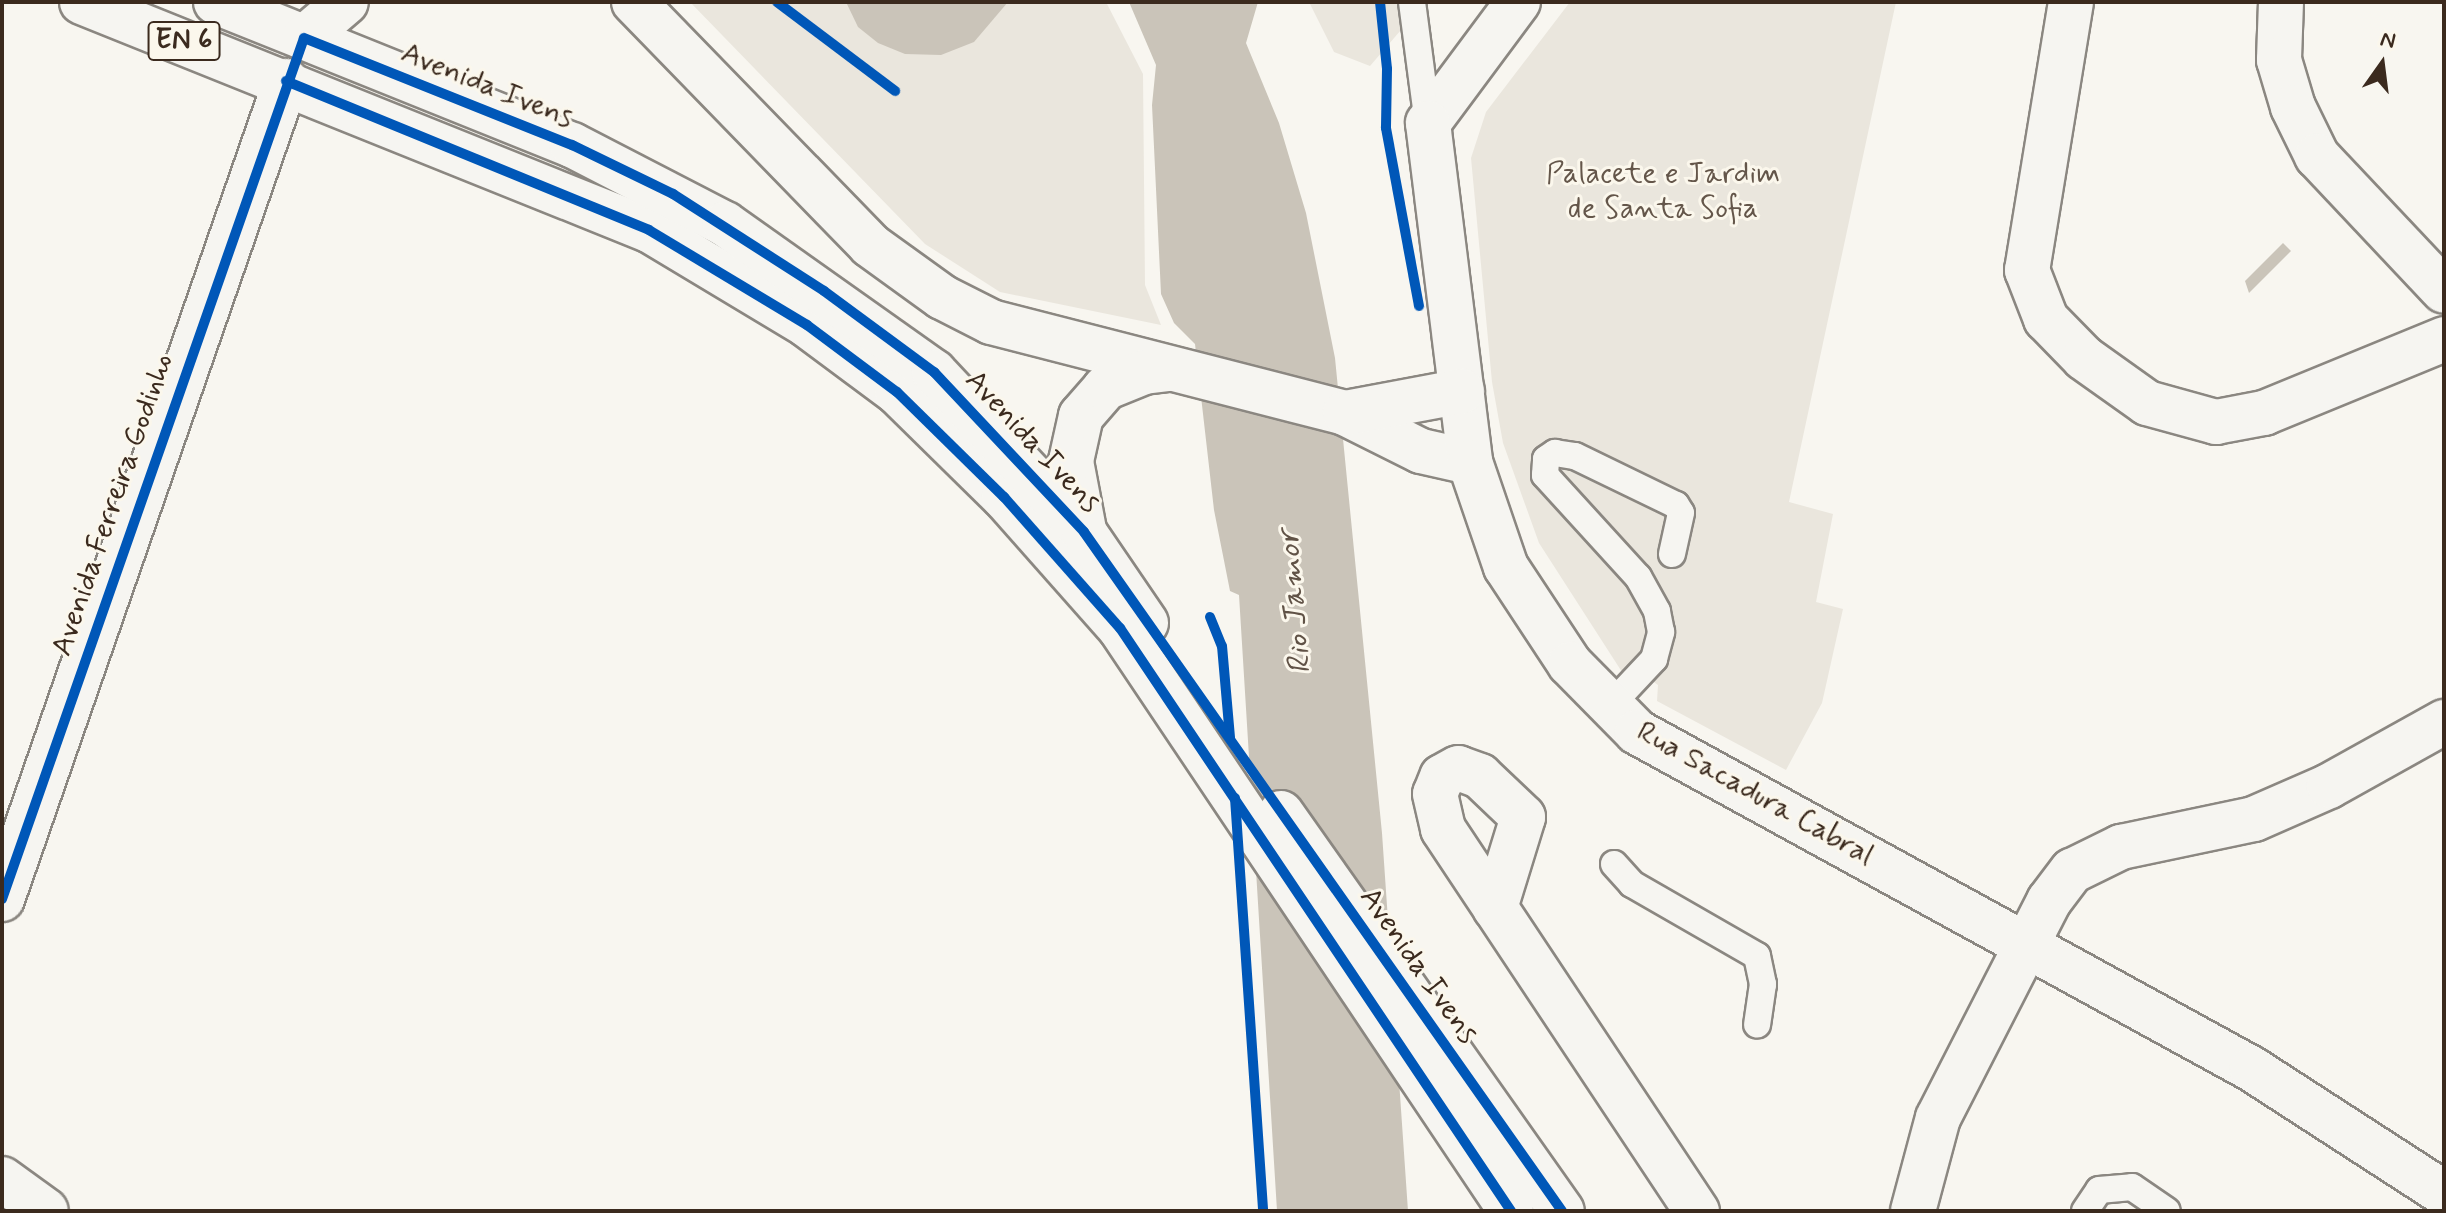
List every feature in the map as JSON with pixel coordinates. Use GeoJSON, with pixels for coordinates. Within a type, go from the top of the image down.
{"type":"FeatureCollection","features":[{"type":"Feature","properties":{"kind":"street","name":"EN 6"},"geometry":{"type":"LineString","coordinates":[[82,2],[286,81]]}},
{"type":"Feature","properties":{"kind":"street","name":"EN 6"},"geometry":{"type":"LineString","coordinates":[[216,2],[303,20]]}},
{"type":"Feature","properties":{"kind":"street"},"geometry":{"type":"LineString","coordinates":[[303,20],[346,2]]}},
{"type":"Feature","properties":{"kind":"street"},"geometry":{"type":"LineString","coordinates":[[615,2],[647,16],[870,245],[942,297],[991,322],[1345,413],[1421,451],[1470,462]]}},
{"type":"Feature","properties":{"kind":"street"},"geometry":{"type":"LineString","coordinates":[[1428,123],[1518,2]]}},
{"type":"Feature","properties":{"kind":"street"},"geometry":{"type":"LineString","coordinates":[[2071,2],[2027,270],[2046,319],[2084,358],[2147,403],[2216,422],[2264,413],[2444,339]]}},
{"type":"Feature","properties":{"kind":"street"},"geometry":{"type":"LineString","coordinates":[[2281,2],[2279,60],[2293,107],[2317,156],[2444,291]]}},
{"type":"Feature","properties":{"kind":"street","name":"Avenida Ferreira Godinho"},"geometry":{"type":"LineString","coordinates":[[2,899],[286,81],[303,20]]}},
{"type":"Feature","properties":{"kind":"street","name":"Avenida Ivens"},"geometry":{"type":"LineString","coordinates":[[303,20],[572,145],[725,224],[934,372],[1084,532],[1562,1211]]}},
{"type":"Feature","properties":{"kind":"street","name":"Avenida Ivens"},"geometry":{"type":"LineString","coordinates":[[286,81],[649,230],[807,325],[897,392],[1004,497],[1120,628],[1194,734],[1458,1137],[1511,1211]]}},
{"type":"Feature","properties":{"kind":"street","name":"Rua Sacadura Cabral"},"geometry":{"type":"LineString","coordinates":[[1428,123],[1448,312],[1470,462],[1506,567],[1570,664],[1609,707],[1637,732],[2030,945],[2316,1107],[2444,1193]]}},
{"type":"Feature","properties":{"kind":"street"},"geometry":{"type":"LineString","coordinates":[[1084,532],[1071,461],[1081,416],[1105,388],[1144,372],[1169,369]]}},
{"type":"Feature","properties":{"kind":"street"},"geometry":{"type":"LineString","coordinates":[[1345,413],[1462,391]]}},
{"type":"Feature","properties":{"kind":"street"},"geometry":{"type":"LineString","coordinates":[[1913,1211],[1938,1118],[2030,945],[2049,901],[2072,871],[2121,847],[2254,819],[2329,786],[2442,726]]}},
{"type":"Feature","properties":{"kind":"street"},"geometry":{"type":"LineString","coordinates":[[1495,908],[1531,820],[1480,776],[1458,768],[1442,777],[1435,794],[1443,829],[1495,908],[1697,1211]]}},
{"type":"Feature","properties":{"kind":"street"},"geometry":{"type":"LineString","coordinates":[[2,1179],[46,1211]]}},
{"type":"Feature","properties":{"kind":"lane"},"geometry":{"type":"LineString","coordinates":[[1412,2],[1428,123]]}},
{"type":"Feature","properties":{"kind":"lane"},"geometry":{"type":"LineString","coordinates":[[1609,707],[1654,659],[1661,632],[1657,611],[1638,577],[1545,475],[1546,459],[1567,454],[1676,505],[1681,513],[1672,554]]}},
{"type":"Feature","properties":{"kind":"lane"},"geometry":{"type":"LineString","coordinates":[[1614,864],[1632,884],[1757,956],[1763,984],[1757,1025]]}},
{"type":"Feature","properties":{"kind":"lane"},"geometry":{"type":"LineString","coordinates":[[2085,1211],[2099,1190],[2132,1187],[2167,1211]]}},
{"type":"Feature","properties":{"kind":"green space"},"geometry":{"type":"Polygon","coordinates":[[[690,2],[1106,2],[1143,74],[1145,285],[1161,325],[1000,292],[925,244],[690,2]]]}},
{"type":"Feature","properties":{"kind":"green space"},"geometry":{"type":"Polygon","coordinates":[[[1309,2],[1425,2],[1370,66],[1334,52],[1309,2]]]}},
{"type":"Feature","properties":{"kind":"green space","name":"Palacete e Jardim de Santa Sofia"},"geometry":{"type":"Polygon","coordinates":[[[1570,2],[1896,2],[1789,502],[1833,514],[1816,602],[1843,609],[1822,703],[1786,770],[1657,701],[1658,685],[1632,666],[1622,672],[1539,543],[1503,443],[1492,382],[1471,158],[1486,112],[1570,2]]]}},
{"type":"Feature","properties":{"kind":"water"},"geometry":{"type":"Polygon","coordinates":[[[846,2],[1008,2],[974,42],[941,55],[905,54],[878,43],[858,27],[846,2]]]}},
{"type":"Feature","properties":{"kind":"water","name":"Rio Jamor"},"geometry":{"type":"Polygon","coordinates":[[[1129,2],[1258,2],[1246,43],[1279,123],[1306,213],[1335,358],[1382,833],[1408,1211],[1277,1211],[1239,595],[1230,591],[1214,510],[1195,344],[1174,323],[1161,294],[1152,105],[1156,65],[1129,2]]]}},
{"type":"Feature","properties":{"kind":"water"},"geometry":{"type":"Polygon","coordinates":[[[2283,243],[2291,251],[2249,293],[2245,281],[2283,243]]]}},
{"type":"Feature","properties":{"kind":"cycle path"},"geometry":{"type":"LineString","coordinates":[[777,2],[895,91]]}},
{"type":"Feature","properties":{"kind":"cycle path"},"geometry":{"type":"LineString","coordinates":[[1380,2],[1387,69],[1386,128],[1419,306]]}},
{"type":"Feature","properties":{"kind":"cycle path"},"geometry":{"type":"LineString","coordinates":[[2,899],[304,38],[572,145],[673,194],[824,291],[934,372],[1084,532],[1562,1211]]}},
{"type":"Feature","properties":{"kind":"cycle path"},"geometry":{"type":"LineString","coordinates":[[286,81],[649,230],[807,325],[897,392],[1004,497],[1120,628],[1511,1211]]}},
{"type":"Feature","properties":{"kind":"cycle path"},"geometry":{"type":"LineString","coordinates":[[1210,617],[1222,646],[1230,738]]}},
{"type":"Feature","properties":{"kind":"cycle path"},"geometry":{"type":"LineString","coordinates":[[1235,798],[1263,1211]]}}]}
